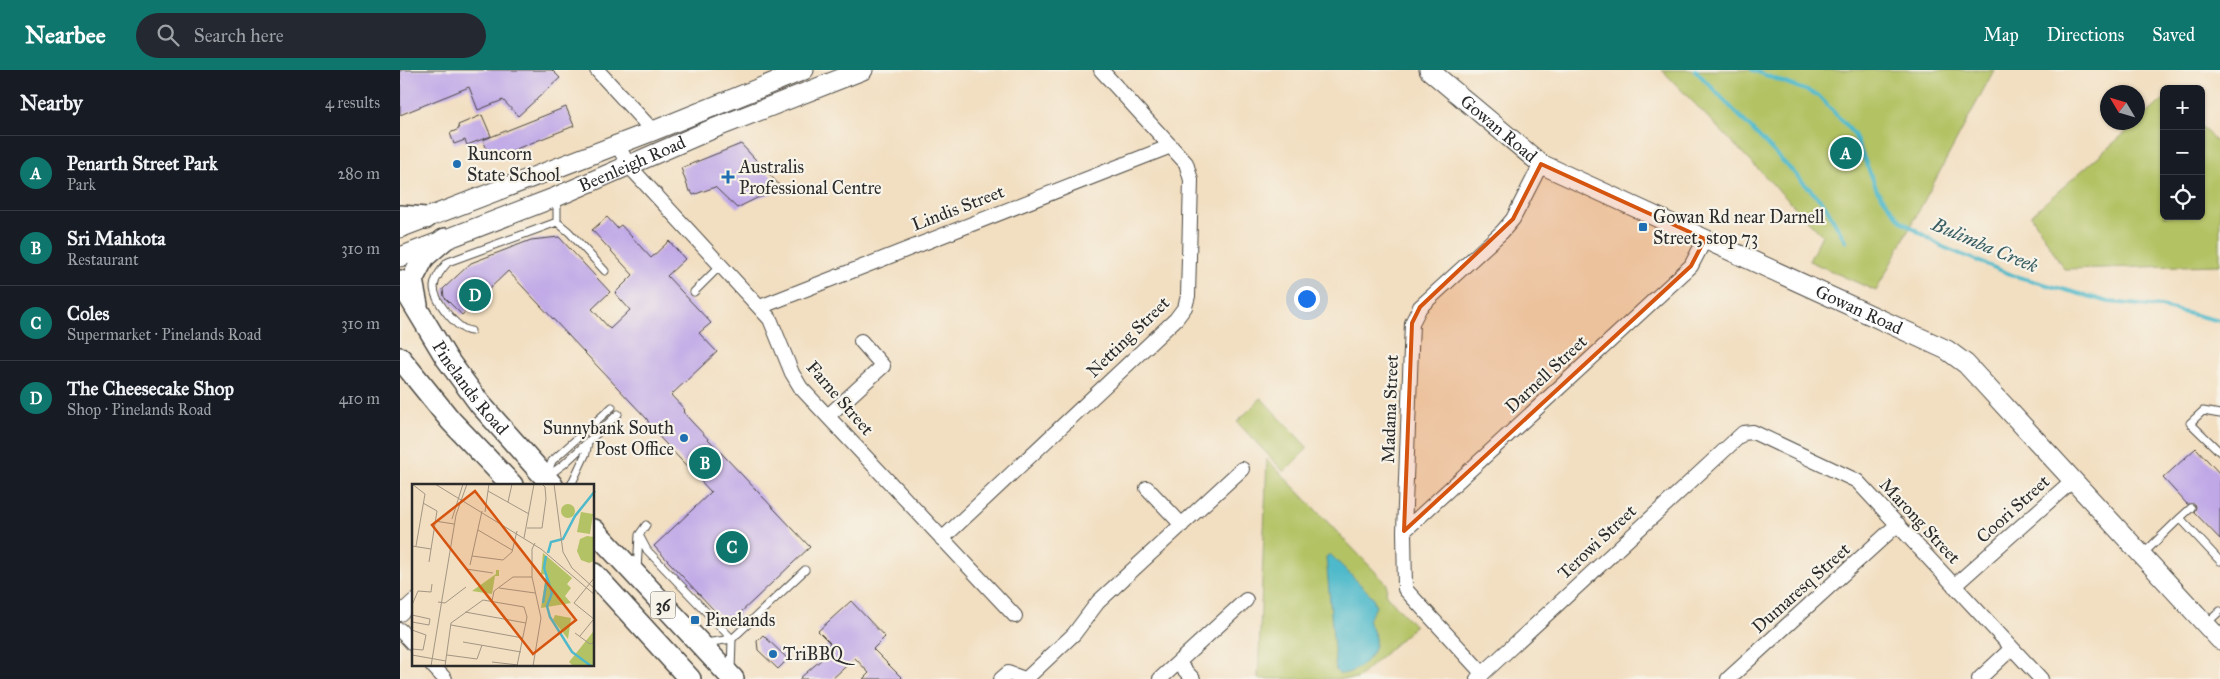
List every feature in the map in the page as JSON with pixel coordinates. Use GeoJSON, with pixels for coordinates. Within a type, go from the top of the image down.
{"type":"FeatureCollection","features":[{"type":"Feature","properties":{"kind":"main road","name":"Beenleigh Road"},"geometry":{"type":"LineString","coordinates":[[400,228],[653,131],[804,70]]}},
{"type":"Feature","properties":{"kind":"main road","name":"Beenleigh Road"},"geometry":{"type":"LineString","coordinates":[[400,256],[556,197],[710,130],[863,70]]}},
{"type":"Feature","properties":{"kind":"main road","name":"Gowan Road"},"geometry":{"type":"LineString","coordinates":[[1429,70],[1541,164],[1947,350],[1966,364],[2220,640]]}},
{"type":"Feature","properties":{"kind":"main road"},"geometry":{"type":"LineString","coordinates":[[400,216],[426,218]]}},
{"type":"Feature","properties":{"kind":"main road"},"geometry":{"type":"LineString","coordinates":[[419,315],[412,280],[424,257],[445,239]]}},
{"type":"Feature","properties":{"kind":"main road","name":"Pinelands Road"},"geometry":{"type":"LineString","coordinates":[[400,282],[447,359],[480,404],[545,483]]}},
{"type":"Feature","properties":{"kind":"main road","name":"Pinelands Road"},"geometry":{"type":"LineString","coordinates":[[400,358],[406,370],[450,421],[511,484]]}},
{"type":"Feature","properties":{"kind":"main road","name":"36"},"geometry":{"type":"LineString","coordinates":[[595,531],[732,678]]}},
{"type":"Feature","properties":{"kind":"main road","name":"36"},"geometry":{"type":"LineString","coordinates":[[595,575],[690,679]]}},
{"type":"Feature","properties":{"kind":"street"},"geometry":{"type":"LineString","coordinates":[[597,70],[653,131]]}},
{"type":"Feature","properties":{"kind":"street","name":"Netting Street"},"geometry":{"type":"LineString","coordinates":[[942,539],[1176,319],[1185,307],[1188,296],[1191,180],[1186,163],[1101,70]]}},
{"type":"Feature","properties":{"kind":"street","name":"Farne Street"},"geometry":{"type":"LineString","coordinates":[[618,144],[629,166],[770,319],[792,373],[802,388],[1015,616]]}},
{"type":"Feature","properties":{"kind":"street","name":"Lindis Street"},"geometry":{"type":"LineString","coordinates":[[760,307],[1171,146]]}},
{"type":"Feature","properties":{"kind":"street","name":"Madana Street"},"geometry":{"type":"LineString","coordinates":[[1480,676],[1405,589],[1404,531],[1412,323],[1420,307],[1502,232],[1513,219],[1541,164]]}},
{"type":"Feature","properties":{"kind":"street","name":"Darnell Street"},"geometry":{"type":"LineString","coordinates":[[1404,531],[1691,266],[1705,239]]}},
{"type":"Feature","properties":{"kind":"street"},"geometry":{"type":"LineString","coordinates":[[828,416],[883,366],[860,341]]}},
{"type":"Feature","properties":{"kind":"street","name":"Marong Street"},"geometry":{"type":"LineString","coordinates":[[1743,433],[1753,432],[1857,481],[2041,679]]}},
{"type":"Feature","properties":{"kind":"street","name":"Terowi Street"},"geometry":{"type":"LineString","coordinates":[[1480,676],[1743,433]]}},
{"type":"Feature","properties":{"kind":"street"},"geometry":{"type":"LineString","coordinates":[[1001,679],[1008,673],[1026,679],[1074,634],[1098,602],[1242,469]]}},
{"type":"Feature","properties":{"kind":"street","name":"Coori Street"},"geometry":{"type":"LineString","coordinates":[[1954,586],[2073,480]]}},
{"type":"Feature","properties":{"kind":"street"},"geometry":{"type":"LineString","coordinates":[[1147,488],[1182,525]]}},
{"type":"Feature","properties":{"kind":"street","name":"Dumaresq Street"},"geometry":{"type":"LineString","coordinates":[[1728,679],[1898,524]]}},
{"type":"Feature","properties":{"kind":"street"},"geometry":{"type":"LineString","coordinates":[[1160,679],[1246,600]]}},
{"type":"Feature","properties":{"kind":"street"},"geometry":{"type":"LineString","coordinates":[[400,614],[412,603]]}},
{"type":"Feature","properties":{"kind":"street"},"geometry":{"type":"LineString","coordinates":[[400,630],[412,643]]}},
{"type":"Feature","properties":{"kind":"street"},"geometry":{"type":"LineString","coordinates":[[1979,679],[2012,648]]}},
{"type":"Feature","properties":{"kind":"street"},"geometry":{"type":"LineString","coordinates":[[1178,663],[1193,679]]}},
{"type":"Feature","properties":{"kind":"street"},"geometry":{"type":"LineString","coordinates":[[433,666],[445,679]]}},
{"type":"Feature","properties":{"kind":"lane"},"geometry":{"type":"LineString","coordinates":[[556,197],[557,222],[569,232],[605,271]]}},
{"type":"Feature","properties":{"kind":"lane"},"geometry":{"type":"LineString","coordinates":[[471,331],[460,328],[436,296],[434,287],[441,270],[448,262],[557,222]]}},
{"type":"Feature","properties":{"kind":"lane"},"geometry":{"type":"LineString","coordinates":[[694,292],[721,265]]}},
{"type":"Feature","properties":{"kind":"lane"},"geometry":{"type":"LineString","coordinates":[[545,483],[552,461],[612,407]]}},
{"type":"Feature","properties":{"kind":"lane"},"geometry":{"type":"LineString","coordinates":[[2220,414],[2203,411],[2190,423],[2220,452]]}},
{"type":"Feature","properties":{"kind":"lane"},"geometry":{"type":"LineString","coordinates":[[545,483],[618,414]]}},
{"type":"Feature","properties":{"kind":"lane"},"geometry":{"type":"LineString","coordinates":[[570,484],[586,453],[588,442]]}},
{"type":"Feature","properties":{"kind":"lane"},"geometry":{"type":"LineString","coordinates":[[2142,554],[2190,508]]}},
{"type":"Feature","properties":{"kind":"lane"},"geometry":{"type":"LineString","coordinates":[[2180,518],[2220,561]]}},
{"type":"Feature","properties":{"kind":"lane"},"geometry":{"type":"LineString","coordinates":[[636,575],[640,536],[646,525]]}},
{"type":"Feature","properties":{"kind":"lane"},"geometry":{"type":"LineString","coordinates":[[640,536],[647,550],[732,638],[732,678]]}},
{"type":"Feature","properties":{"kind":"lane"},"geometry":{"type":"LineString","coordinates":[[700,644],[732,638],[805,570]]}},
{"type":"Feature","properties":{"kind":"lane"},"geometry":{"type":"LineString","coordinates":[[2206,625],[2220,611]]}},
{"type":"Feature","properties":{"kind":"highlighted area"},"geometry":{"type":"Polygon","coordinates":[[[1541,164],[1705,239],[1691,266],[1404,531],[1412,323],[1420,307],[1513,219],[1541,164]]]}},
{"type":"Feature","properties":{"kind":"green space"},"geometry":{"type":"Polygon","coordinates":[[[1662,70],[1994,70],[1876,291],[1809,261],[1822,235],[1662,70]]]}},
{"type":"Feature","properties":{"kind":"green space"},"geometry":{"type":"Polygon","coordinates":[[[2160,102],[2160,220],[2205,220],[2205,130],[2220,146],[2220,265],[2064,269],[2031,215],[2128,130],[2145,130],[2145,116],[2160,102]]]}},
{"type":"Feature","properties":{"kind":"green space"},"geometry":{"type":"Polygon","coordinates":[[[1261,398],[1308,448],[1284,472],[1237,422],[1261,398]]]}},
{"type":"Feature","properties":{"kind":"green space"},"geometry":{"type":"Polygon","coordinates":[[[1267,459],[1387,584],[1386,595],[1415,626],[1357,679],[1258,679],[1267,459]]]}},
{"type":"Feature","properties":{"kind":"water"},"geometry":{"type":"Polygon","coordinates":[[[1330,554],[1373,597],[1376,607],[1368,620],[1375,636],[1373,651],[1369,658],[1358,668],[1339,674],[1336,671],[1326,557],[1330,554]]]}},
{"type":"Feature","properties":{"kind":"building"},"geometry":{"type":"Polygon","coordinates":[[[400,70],[552,70],[560,78],[518,116],[503,100],[478,110],[469,87],[400,115],[400,70]]]}},
{"type":"Feature","properties":{"kind":"building"},"geometry":{"type":"Polygon","coordinates":[[[566,107],[574,126],[491,159],[483,140],[566,107]]]}},
{"type":"Feature","properties":{"kind":"building"},"geometry":{"type":"Polygon","coordinates":[[[482,115],[491,136],[467,145],[465,140],[454,144],[450,133],[459,129],[458,125],[482,115]]]}},
{"type":"Feature","properties":{"kind":"building","name":"Australis Professional Centre"},"geometry":{"type":"Polygon","coordinates":[[[741,144],[784,190],[757,198],[737,208],[715,187],[693,195],[689,191],[681,168],[741,144]]]}},
{"type":"Feature","properties":{"kind":"building"},"geometry":{"type":"Polygon","coordinates":[[[607,217],[617,228],[621,225],[651,258],[669,241],[685,259],[667,276],[711,323],[699,333],[717,352],[671,395],[685,410],[683,412],[692,422],[810,547],[738,615],[740,617],[734,623],[727,624],[654,546],[711,492],[651,428],[647,419],[508,271],[462,315],[444,297],[443,289],[471,263],[531,240],[559,237],[610,292],[592,309],[610,329],[630,310],[615,293],[633,275],[592,230],[607,217]]]}},
{"type":"Feature","properties":{"kind":"building"},"geometry":{"type":"Polygon","coordinates":[[[2196,448],[2220,474],[2220,539],[2194,512],[2195,504],[2187,504],[2163,478],[2196,448]]]}},
{"type":"Feature","properties":{"kind":"building"},"geometry":{"type":"Polygon","coordinates":[[[851,601],[885,637],[873,649],[903,679],[863,679],[869,673],[855,658],[832,679],[799,679],[822,659],[821,651],[830,643],[818,631],[851,601]]]}},
{"type":"Feature","properties":{"kind":"building","name":"TriBBQ"},"geometry":{"type":"Polygon","coordinates":[[[763,635],[788,659],[778,669],[758,650],[757,641],[763,635]]]}},
{"type":"Feature","properties":{"kind":"waterway"},"geometry":{"type":"LineString","coordinates":[[1695,70],[1825,205],[1846,242]]}},
{"type":"Feature","properties":{"kind":"waterway","name":"Bulimba Creek"},"geometry":{"type":"LineString","coordinates":[[1752,70],[1818,95],[1854,134],[1877,190],[1901,221],[1943,247],[2015,276],[2109,302],[2161,307],[2220,321]]}},
{"type":"Feature","properties":{"kind":"place","name":"Penarth Street Park"},"geometry":{"type":"Point","coordinates":[1846,153]}},
{"type":"Feature","properties":{"kind":"place","name":"Runcorn State School"},"geometry":{"type":"Point","coordinates":[457,164]}},
{"type":"Feature","properties":{"kind":"place","name":"Australis Professional Centre"},"geometry":{"type":"Point","coordinates":[728,177]}},
{"type":"Feature","properties":{"kind":"place","name":"Gowan Rd near Darnell Street, stop 73"},"geometry":{"type":"Point","coordinates":[1643,227]}},
{"type":"Feature","properties":{"kind":"place","name":"The Cheesecake Shop"},"geometry":{"type":"Point","coordinates":[475,295]}},
{"type":"Feature","properties":{"kind":"place","name":"Sunnybank South Post Office"},"geometry":{"type":"Point","coordinates":[684,438]}},
{"type":"Feature","properties":{"kind":"place","name":"Sri Mahkota"},"geometry":{"type":"Point","coordinates":[705,463]}},
{"type":"Feature","properties":{"kind":"place","name":"Coles"},"geometry":{"type":"Point","coordinates":[732,547]}},
{"type":"Feature","properties":{"kind":"place","name":"Pinelands"},"geometry":{"type":"Point","coordinates":[695,620]}},
{"type":"Feature","properties":{"kind":"place","name":"TriBBQ"},"geometry":{"type":"Point","coordinates":[773,654]}}]}
